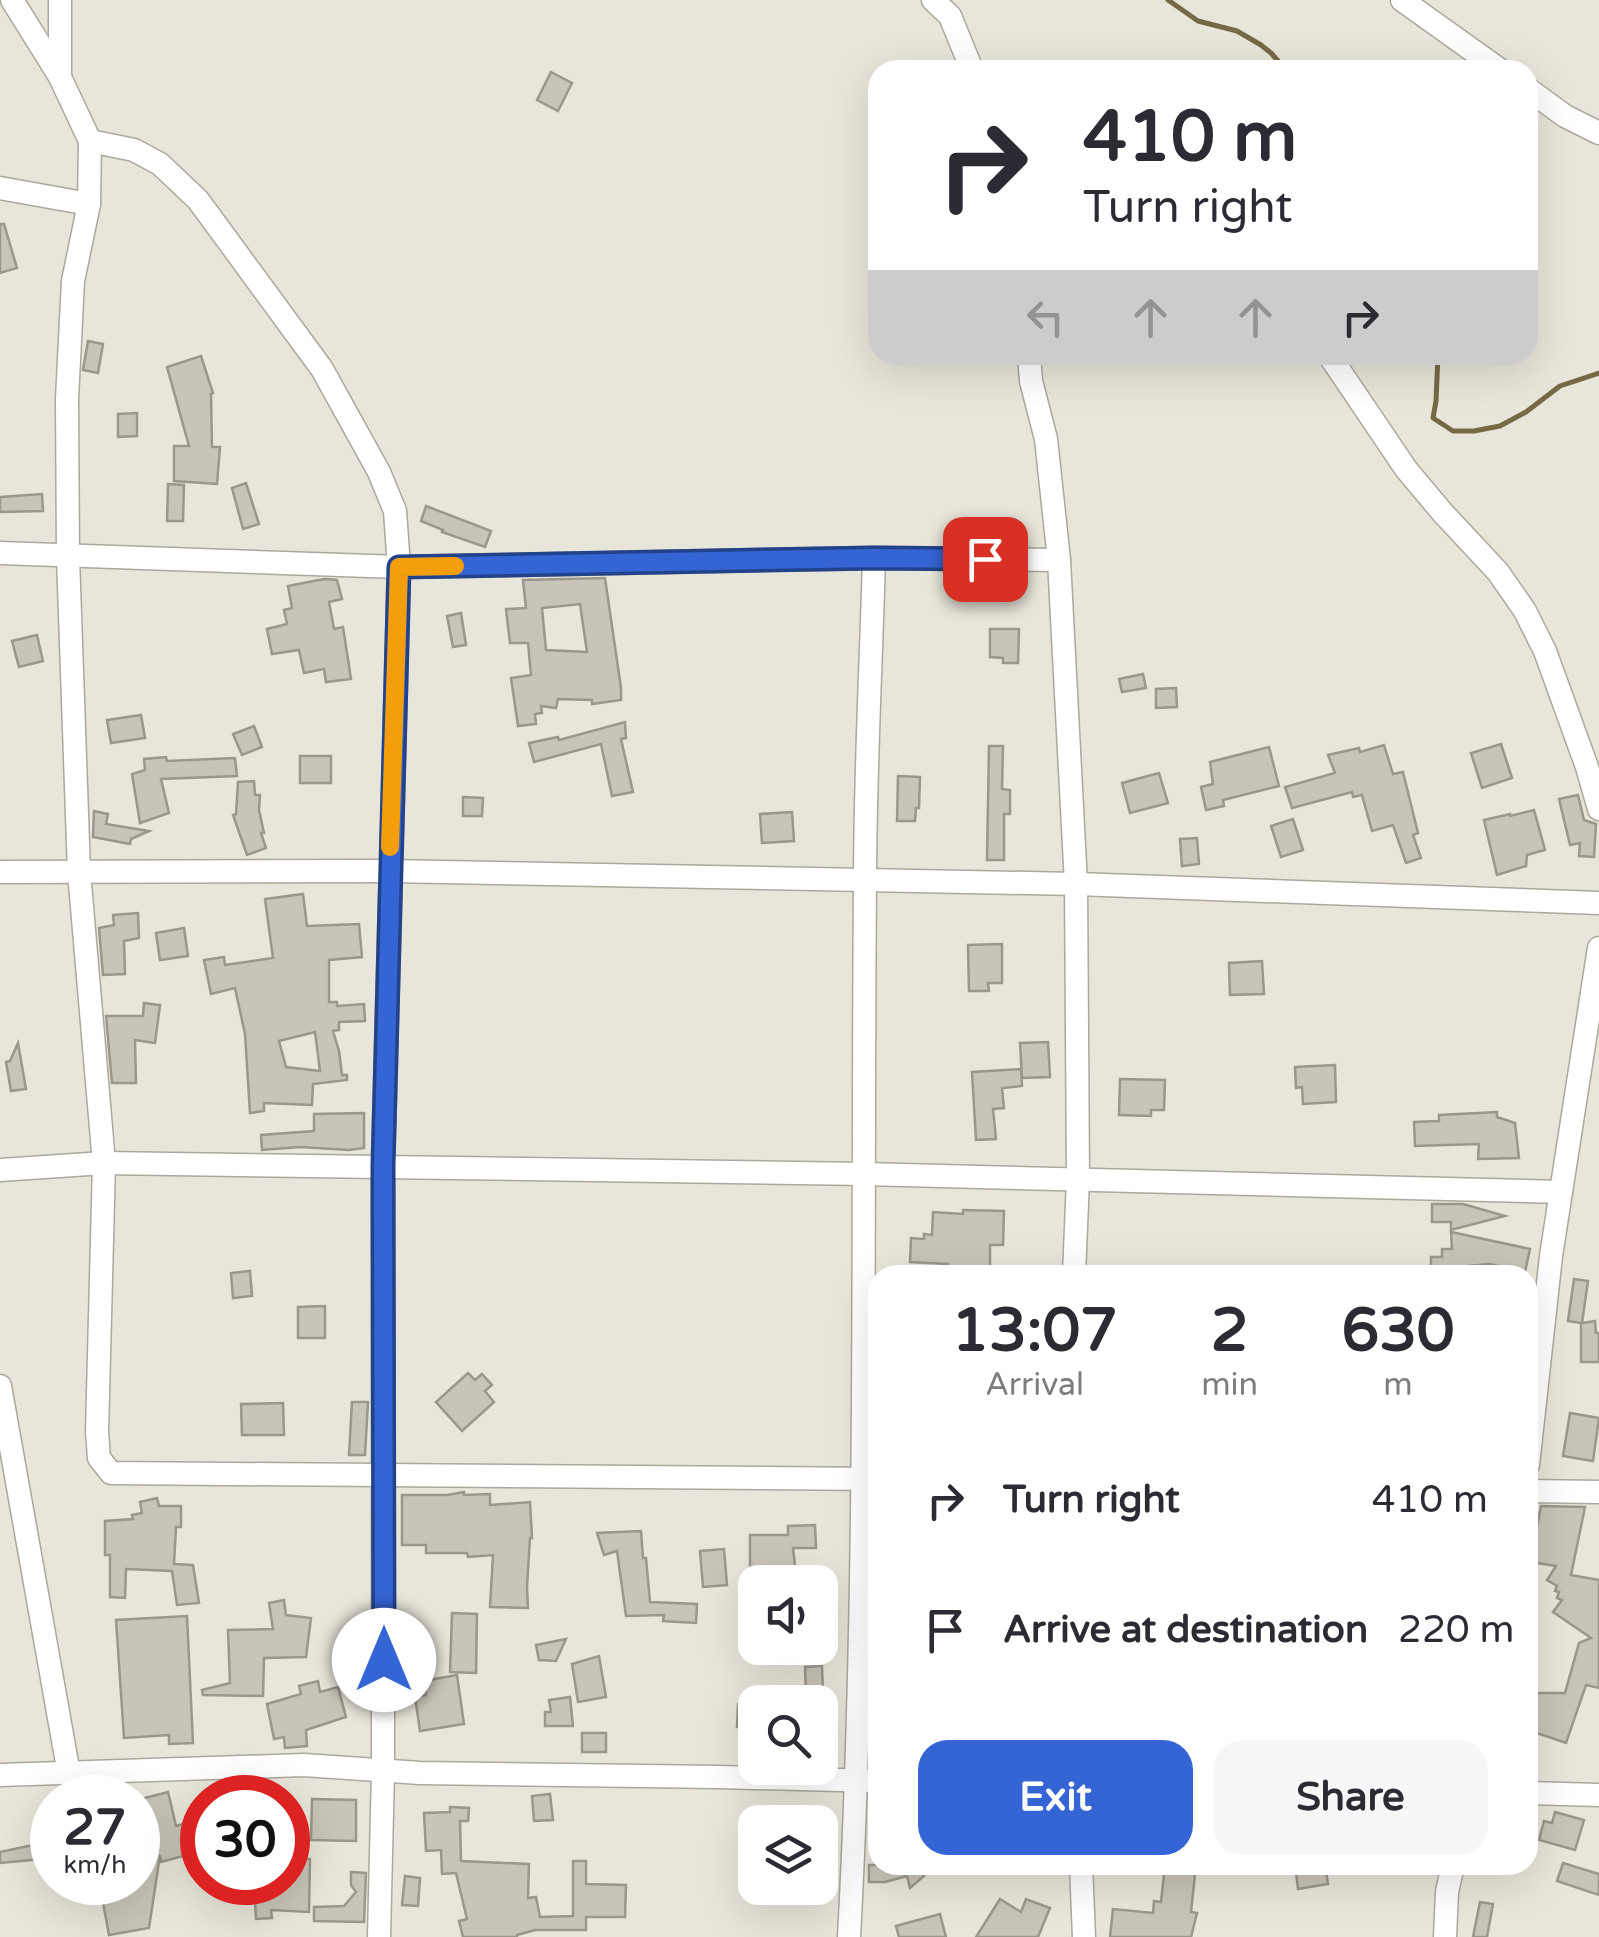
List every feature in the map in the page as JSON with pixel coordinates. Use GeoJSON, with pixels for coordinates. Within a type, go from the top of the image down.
{"type":"FeatureCollection","features":[{"type":"Feature","properties":{"kind":"street"},"geometry":{"type":"LineString","coordinates":[[12,0],[60,77],[90,140],[89,204],[73,281],[67,398],[68,556],[79,872],[104,1162],[99,1458],[110,1473],[868,1479]]}},
{"type":"Feature","properties":{"kind":"street"},"geometry":{"type":"LineString","coordinates":[[60,0],[60,77]]}},
{"type":"Feature","properties":{"kind":"street"},"geometry":{"type":"LineString","coordinates":[[932,0],[950,16],[968,60]]}},
{"type":"Feature","properties":{"kind":"street"},"geometry":{"type":"LineString","coordinates":[[1402,0],[1486,60]]}},
{"type":"Feature","properties":{"kind":"street"},"geometry":{"type":"LineString","coordinates":[[1538,96],[1599,133]]}},
{"type":"Feature","properties":{"kind":"street"},"geometry":{"type":"LineString","coordinates":[[90,140],[134,150],[160,164],[198,200],[322,370],[378,472],[395,512],[399,567],[383,1166],[383,1771],[379,1937]]}},
{"type":"Feature","properties":{"kind":"street"},"geometry":{"type":"LineString","coordinates":[[0,188],[89,204]]}},
{"type":"Feature","properties":{"kind":"street"},"geometry":{"type":"LineString","coordinates":[[1030,365],[1046,439],[1059,560],[1076,884],[1078,1179],[1074,1265]]}},
{"type":"Feature","properties":{"kind":"street"},"geometry":{"type":"LineString","coordinates":[[1336,365],[1406,469],[1498,572],[1525,611],[1545,651],[1599,808]]}},
{"type":"Feature","properties":{"kind":"street"},"geometry":{"type":"LineString","coordinates":[[0,553],[399,567],[874,558],[1059,560]]}},
{"type":"Feature","properties":{"kind":"street"},"geometry":{"type":"LineString","coordinates":[[868,1403],[864,881],[874,558]]}},
{"type":"Feature","properties":{"kind":"street"},"geometry":{"type":"LineString","coordinates":[[0,872],[390,872],[1076,884],[1599,903]]}},
{"type":"Feature","properties":{"kind":"street"},"geometry":{"type":"LineString","coordinates":[[1538,1378],[1561,1192],[1599,948]]}},
{"type":"Feature","properties":{"kind":"street"},"geometry":{"type":"LineString","coordinates":[[0,1170],[104,1162],[865,1174],[1561,1192]]}},
{"type":"Feature","properties":{"kind":"street"},"geometry":{"type":"LineString","coordinates":[[0,1386],[69,1774]]}},
{"type":"Feature","properties":{"kind":"street"},"geometry":{"type":"LineString","coordinates":[[1538,1491],[1599,1492]]}},
{"type":"Feature","properties":{"kind":"street"},"geometry":{"type":"LineString","coordinates":[[848,1937],[867,1781],[868,1630]]}},
{"type":"Feature","properties":{"kind":"street"},"geometry":{"type":"LineString","coordinates":[[0,1774],[304,1765],[383,1771],[867,1781]]}},
{"type":"Feature","properties":{"kind":"street"},"geometry":{"type":"LineString","coordinates":[[1538,1793],[1599,1795]]}},
{"type":"Feature","properties":{"kind":"street"},"geometry":{"type":"LineString","coordinates":[[1081,1875],[1084,1937]]}},
{"type":"Feature","properties":{"kind":"street"},"geometry":{"type":"LineString","coordinates":[[1445,1937],[1451,1875]]}},
{"type":"Feature","properties":{"kind":"building"},"geometry":{"type":"Polygon","coordinates":[[[551,72],[572,83],[558,111],[537,100],[551,72]]]}},
{"type":"Feature","properties":{"kind":"building"},"geometry":{"type":"Polygon","coordinates":[[[0,224],[4,224],[17,268],[0,273],[0,224]]]}},
{"type":"Feature","properties":{"kind":"building"},"geometry":{"type":"Polygon","coordinates":[[[88,341],[103,344],[98,373],[83,370],[88,341]]]}},
{"type":"Feature","properties":{"kind":"building"},"geometry":{"type":"Polygon","coordinates":[[[201,356],[213,393],[212,447],[220,447],[217,484],[174,481],[174,446],[189,446],[167,367],[201,356]]]}},
{"type":"Feature","properties":{"kind":"building"},"geometry":{"type":"Polygon","coordinates":[[[137,413],[137,436],[118,437],[118,414],[137,413]]]}},
{"type":"Feature","properties":{"kind":"building"},"geometry":{"type":"Polygon","coordinates":[[[246,483],[259,524],[243,529],[232,488],[246,483]]]}},
{"type":"Feature","properties":{"kind":"building"},"geometry":{"type":"Polygon","coordinates":[[[168,484],[184,485],[183,521],[167,521],[168,484]]]}},
{"type":"Feature","properties":{"kind":"building"},"geometry":{"type":"Polygon","coordinates":[[[42,494],[43,511],[0,512],[0,497],[42,494]]]}},
{"type":"Feature","properties":{"kind":"building"},"geometry":{"type":"Polygon","coordinates":[[[426,506],[491,531],[485,547],[421,521],[426,506]]]}},
{"type":"Feature","properties":{"kind":"building"},"geometry":{"type":"Polygon","coordinates":[[[605,578],[621,700],[592,704],[592,700],[558,699],[556,708],[541,706],[542,713],[535,714],[536,724],[518,726],[511,678],[531,675],[528,643],[510,643],[506,609],[526,608],[523,580],[605,578]],[[580,604],[542,608],[546,650],[587,652],[580,604]]]}},
{"type":"Feature","properties":{"kind":"building"},"geometry":{"type":"Polygon","coordinates":[[[337,580],[342,599],[329,602],[334,629],[343,627],[351,679],[326,682],[324,669],[304,673],[299,650],[272,654],[267,629],[287,624],[284,610],[292,608],[288,586],[337,580]]]}},
{"type":"Feature","properties":{"kind":"building"},"geometry":{"type":"Polygon","coordinates":[[[461,613],[466,645],[453,647],[447,616],[461,613]]]}},
{"type":"Feature","properties":{"kind":"building"},"geometry":{"type":"Polygon","coordinates":[[[990,629],[1019,629],[1018,663],[1003,663],[1003,658],[990,657],[990,629]]]}},
{"type":"Feature","properties":{"kind":"building"},"geometry":{"type":"Polygon","coordinates":[[[37,635],[43,661],[19,667],[12,641],[37,635]]]}},
{"type":"Feature","properties":{"kind":"building"},"geometry":{"type":"Polygon","coordinates":[[[1143,674],[1146,688],[1122,692],[1119,679],[1143,674]]]}},
{"type":"Feature","properties":{"kind":"building"},"geometry":{"type":"Polygon","coordinates":[[[1176,688],[1177,707],[1156,708],[1156,689],[1176,688]]]}},
{"type":"Feature","properties":{"kind":"building"},"geometry":{"type":"Polygon","coordinates":[[[141,715],[145,738],[111,743],[107,720],[141,715]]]}},
{"type":"Feature","properties":{"kind":"building"},"geometry":{"type":"Polygon","coordinates":[[[625,722],[626,738],[621,739],[633,792],[612,796],[601,744],[534,762],[529,743],[558,737],[559,740],[625,722]]]}},
{"type":"Feature","properties":{"kind":"building"},"geometry":{"type":"Polygon","coordinates":[[[254,726],[262,747],[242,755],[233,734],[254,726]]]}},
{"type":"Feature","properties":{"kind":"building"},"geometry":{"type":"Polygon","coordinates":[[[1501,744],[1512,778],[1482,788],[1471,753],[1501,744]]]}},
{"type":"Feature","properties":{"kind":"building"},"geometry":{"type":"Polygon","coordinates":[[[1384,745],[1393,774],[1403,772],[1418,833],[1413,835],[1421,858],[1406,863],[1393,825],[1372,831],[1362,795],[1353,797],[1352,792],[1292,808],[1285,787],[1335,773],[1328,755],[1384,745]]]}},
{"type":"Feature","properties":{"kind":"building"},"geometry":{"type":"Polygon","coordinates":[[[989,746],[1003,746],[1002,789],[1010,790],[1010,814],[1004,814],[1004,860],[987,860],[989,746]]]}},
{"type":"Feature","properties":{"kind":"building"},"geometry":{"type":"Polygon","coordinates":[[[1269,747],[1279,786],[1223,800],[1224,806],[1206,810],[1201,787],[1213,784],[1210,762],[1269,747]]]}},
{"type":"Feature","properties":{"kind":"building"},"geometry":{"type":"Polygon","coordinates":[[[300,756],[331,756],[331,783],[300,783],[300,756]]]}},
{"type":"Feature","properties":{"kind":"building"},"geometry":{"type":"Polygon","coordinates":[[[166,757],[167,761],[235,758],[237,776],[161,779],[169,813],[140,823],[132,774],[145,770],[144,759],[166,757]]]}},
{"type":"Feature","properties":{"kind":"building"},"geometry":{"type":"Polygon","coordinates":[[[1159,773],[1168,803],[1130,813],[1122,783],[1159,773]]]}},
{"type":"Feature","properties":{"kind":"building"},"geometry":{"type":"Polygon","coordinates":[[[898,776],[920,777],[915,821],[897,821],[898,776]]]}},
{"type":"Feature","properties":{"kind":"building"},"geometry":{"type":"Polygon","coordinates":[[[254,781],[255,795],[260,795],[261,833],[266,848],[247,855],[233,815],[238,782],[254,781]]]}},
{"type":"Feature","properties":{"kind":"building"},"geometry":{"type":"Polygon","coordinates":[[[1578,795],[1584,820],[1596,824],[1594,857],[1579,856],[1580,843],[1570,845],[1559,799],[1578,795]]]}},
{"type":"Feature","properties":{"kind":"building"},"geometry":{"type":"Polygon","coordinates":[[[463,797],[483,798],[482,816],[463,816],[463,797]]]}},
{"type":"Feature","properties":{"kind":"building"},"geometry":{"type":"Polygon","coordinates":[[[1534,810],[1545,850],[1527,855],[1526,866],[1497,875],[1484,820],[1534,810]]]}},
{"type":"Feature","properties":{"kind":"building"},"geometry":{"type":"Polygon","coordinates":[[[94,811],[108,814],[106,824],[149,831],[131,839],[130,844],[93,837],[94,811]]]}},
{"type":"Feature","properties":{"kind":"building"},"geometry":{"type":"Polygon","coordinates":[[[792,812],[794,841],[762,843],[760,814],[792,812]]]}},
{"type":"Feature","properties":{"kind":"building"},"geometry":{"type":"Polygon","coordinates":[[[1293,819],[1303,850],[1281,857],[1271,826],[1293,819]]]}},
{"type":"Feature","properties":{"kind":"building"},"geometry":{"type":"Polygon","coordinates":[[[1197,838],[1199,864],[1182,866],[1180,839],[1197,838]]]}},
{"type":"Feature","properties":{"kind":"building"},"geometry":{"type":"Polygon","coordinates":[[[303,894],[307,926],[359,924],[362,957],[329,960],[329,1002],[337,1002],[337,1006],[364,1004],[365,1021],[339,1022],[339,1030],[333,1031],[342,1075],[347,1075],[347,1080],[313,1084],[312,1105],[264,1103],[264,1111],[250,1113],[245,1034],[235,988],[211,994],[204,960],[224,957],[225,965],[273,958],[265,899],[303,894]],[[315,1032],[279,1041],[286,1067],[320,1071],[315,1032]]]}},
{"type":"Feature","properties":{"kind":"building"},"geometry":{"type":"Polygon","coordinates":[[[138,913],[139,938],[124,941],[125,974],[103,975],[99,928],[114,925],[113,915],[138,913]]]}},
{"type":"Feature","properties":{"kind":"building"},"geometry":{"type":"Polygon","coordinates":[[[184,928],[188,956],[160,960],[156,933],[184,928]]]}},
{"type":"Feature","properties":{"kind":"building"},"geometry":{"type":"Polygon","coordinates":[[[1002,944],[1002,983],[988,983],[989,991],[969,991],[968,945],[1002,944]]]}},
{"type":"Feature","properties":{"kind":"building"},"geometry":{"type":"Polygon","coordinates":[[[1262,961],[1264,994],[1230,995],[1229,963],[1262,961]]]}},
{"type":"Feature","properties":{"kind":"building"},"geometry":{"type":"Polygon","coordinates":[[[144,1003],[160,1005],[155,1043],[135,1040],[136,1083],[112,1083],[106,1016],[143,1016],[144,1003]]]}},
{"type":"Feature","properties":{"kind":"building"},"geometry":{"type":"Polygon","coordinates":[[[1048,1042],[1050,1077],[1022,1078],[1020,1043],[1048,1042]]]}},
{"type":"Feature","properties":{"kind":"building"},"geometry":{"type":"Polygon","coordinates":[[[18,1043],[26,1089],[11,1091],[6,1062],[18,1043]]]}},
{"type":"Feature","properties":{"kind":"building"},"geometry":{"type":"Polygon","coordinates":[[[1335,1065],[1336,1102],[1303,1104],[1302,1087],[1296,1088],[1295,1067],[1335,1065]]]}},
{"type":"Feature","properties":{"kind":"building"},"geometry":{"type":"Polygon","coordinates":[[[1021,1069],[1022,1086],[1002,1088],[1004,1108],[993,1109],[996,1139],[976,1140],[972,1072],[1021,1069]]]}},
{"type":"Feature","properties":{"kind":"building"},"geometry":{"type":"Polygon","coordinates":[[[1120,1079],[1165,1080],[1164,1110],[1151,1110],[1151,1116],[1119,1115],[1120,1079]]]}},
{"type":"Feature","properties":{"kind":"building"},"geometry":{"type":"Polygon","coordinates":[[[1497,1112],[1497,1117],[1515,1123],[1519,1158],[1478,1159],[1479,1144],[1415,1146],[1414,1122],[1439,1121],[1439,1115],[1497,1112]]]}},
{"type":"Feature","properties":{"kind":"building"},"geometry":{"type":"Polygon","coordinates":[[[364,1113],[364,1148],[262,1150],[261,1135],[314,1131],[314,1114],[364,1113]]]}},
{"type":"Feature","properties":{"kind":"building"},"geometry":{"type":"Polygon","coordinates":[[[1432,1204],[1463,1204],[1505,1216],[1451,1230],[1451,1222],[1432,1222],[1432,1204]]]}},
{"type":"Feature","properties":{"kind":"building"},"geometry":{"type":"Polygon","coordinates":[[[963,1210],[1004,1211],[1003,1245],[990,1245],[990,1265],[910,1262],[911,1238],[932,1235],[933,1212],[963,1214],[963,1210]]]}},
{"type":"Feature","properties":{"kind":"building"},"geometry":{"type":"Polygon","coordinates":[[[1451,1232],[1530,1249],[1527,1265],[1431,1265],[1431,1257],[1442,1257],[1442,1249],[1452,1249],[1451,1232]]]}},
{"type":"Feature","properties":{"kind":"building"},"geometry":{"type":"Polygon","coordinates":[[[250,1271],[252,1296],[233,1298],[231,1273],[250,1271]]]}},
{"type":"Feature","properties":{"kind":"building"},"geometry":{"type":"Polygon","coordinates":[[[1574,1279],[1588,1281],[1582,1323],[1595,1321],[1599,1362],[1581,1362],[1581,1323],[1568,1321],[1574,1279]]]}},
{"type":"Feature","properties":{"kind":"building"},"geometry":{"type":"Polygon","coordinates":[[[325,1306],[325,1338],[298,1338],[298,1307],[325,1306]]]}},
{"type":"Feature","properties":{"kind":"building"},"geometry":{"type":"Polygon","coordinates":[[[468,1373],[475,1380],[482,1374],[492,1385],[485,1391],[494,1402],[462,1431],[436,1402],[468,1373]]]}},
{"type":"Feature","properties":{"kind":"building"},"geometry":{"type":"Polygon","coordinates":[[[352,1402],[368,1402],[365,1455],[349,1455],[352,1402]]]}},
{"type":"Feature","properties":{"kind":"building"},"geometry":{"type":"Polygon","coordinates":[[[283,1403],[284,1435],[242,1435],[241,1404],[283,1403]]]}},
{"type":"Feature","properties":{"kind":"building"},"geometry":{"type":"Polygon","coordinates":[[[1570,1413],[1599,1418],[1593,1461],[1563,1456],[1570,1413]]]}},
{"type":"Feature","properties":{"kind":"building"},"geometry":{"type":"Polygon","coordinates":[[[490,1494],[490,1505],[530,1502],[528,1608],[490,1607],[493,1555],[426,1553],[426,1545],[402,1545],[402,1495],[490,1494]]]}},
{"type":"Feature","properties":{"kind":"building"},"geometry":{"type":"Polygon","coordinates":[[[157,1498],[159,1506],[181,1506],[174,1564],[193,1565],[199,1603],[177,1605],[172,1571],[126,1569],[125,1598],[110,1597],[105,1521],[133,1519],[132,1515],[142,1513],[140,1502],[157,1498]]]}},
{"type":"Feature","properties":{"kind":"building"},"geometry":{"type":"Polygon","coordinates":[[[1541,1506],[1585,1507],[1571,1575],[1599,1580],[1599,1688],[1586,1685],[1566,1743],[1538,1733],[1538,1693],[1565,1693],[1579,1643],[1591,1638],[1553,1612],[1562,1600],[1557,1598],[1557,1586],[1547,1580],[1556,1566],[1538,1563],[1541,1506]]]}},
{"type":"Feature","properties":{"kind":"building"},"geometry":{"type":"Polygon","coordinates":[[[815,1525],[816,1548],[793,1548],[795,1565],[750,1565],[750,1535],[788,1535],[788,1526],[815,1525]]]}},
{"type":"Feature","properties":{"kind":"building"},"geometry":{"type":"Polygon","coordinates":[[[641,1531],[650,1602],[697,1604],[696,1623],[663,1621],[664,1615],[626,1616],[617,1551],[604,1555],[597,1533],[641,1531]]]}},
{"type":"Feature","properties":{"kind":"building"},"geometry":{"type":"Polygon","coordinates":[[[724,1549],[727,1585],[703,1587],[700,1551],[724,1549]]]}},
{"type":"Feature","properties":{"kind":"building"},"geometry":{"type":"Polygon","coordinates":[[[284,1600],[286,1615],[311,1618],[306,1657],[264,1658],[263,1696],[203,1695],[202,1690],[230,1683],[228,1630],[273,1629],[269,1603],[284,1600]]]}},
{"type":"Feature","properties":{"kind":"building"},"geometry":{"type":"Polygon","coordinates":[[[452,1613],[477,1614],[476,1673],[450,1672],[452,1613]]]}},
{"type":"Feature","properties":{"kind":"building"},"geometry":{"type":"Polygon","coordinates":[[[187,1616],[193,1743],[169,1744],[169,1735],[124,1738],[116,1620],[187,1616]]]}},
{"type":"Feature","properties":{"kind":"building"},"geometry":{"type":"Polygon","coordinates":[[[566,1639],[556,1661],[539,1660],[536,1645],[566,1639]]]}},
{"type":"Feature","properties":{"kind":"building"},"geometry":{"type":"Polygon","coordinates":[[[599,1656],[606,1697],[578,1702],[572,1664],[599,1656]]]}},
{"type":"Feature","properties":{"kind":"building"},"geometry":{"type":"Polygon","coordinates":[[[822,1666],[823,1685],[806,1685],[805,1667],[822,1666]]]}},
{"type":"Feature","properties":{"kind":"building"},"geometry":{"type":"Polygon","coordinates":[[[457,1675],[464,1724],[420,1731],[415,1697],[426,1695],[423,1681],[457,1675]]]}},
{"type":"Feature","properties":{"kind":"building"},"geometry":{"type":"Polygon","coordinates":[[[318,1681],[320,1692],[338,1687],[346,1717],[306,1730],[307,1746],[285,1748],[284,1737],[274,1739],[267,1704],[301,1694],[299,1686],[318,1681]]]}},
{"type":"Feature","properties":{"kind":"building"},"geometry":{"type":"Polygon","coordinates":[[[570,1697],[573,1726],[545,1726],[545,1712],[551,1712],[549,1700],[570,1697]]]}},
{"type":"Feature","properties":{"kind":"building"},"geometry":{"type":"Polygon","coordinates":[[[582,1733],[606,1733],[606,1752],[582,1752],[582,1733]]]}},
{"type":"Feature","properties":{"kind":"building"},"geometry":{"type":"Polygon","coordinates":[[[168,1792],[176,1826],[180,1825],[180,1857],[161,1862],[160,1855],[160,1794],[168,1792]]]}},
{"type":"Feature","properties":{"kind":"building"},"geometry":{"type":"Polygon","coordinates":[[[550,1794],[553,1820],[534,1821],[532,1796],[550,1794]]]}},
{"type":"Feature","properties":{"kind":"building"},"geometry":{"type":"Polygon","coordinates":[[[312,1799],[356,1800],[356,1841],[311,1840],[312,1799]]]}},
{"type":"Feature","properties":{"kind":"building"},"geometry":{"type":"Polygon","coordinates":[[[450,1807],[469,1808],[468,1821],[460,1821],[461,1861],[529,1864],[528,1898],[536,1897],[540,1917],[573,1916],[573,1861],[586,1861],[586,1884],[626,1885],[625,1917],[586,1917],[586,1930],[535,1930],[517,1937],[463,1937],[459,1921],[467,1919],[456,1873],[442,1874],[441,1850],[426,1851],[424,1813],[450,1812],[450,1807]]]}},
{"type":"Feature","properties":{"kind":"building"},"geometry":{"type":"Polygon","coordinates":[[[1555,1812],[1584,1820],[1575,1850],[1539,1840],[1544,1821],[1552,1823],[1555,1812]]]}},
{"type":"Feature","properties":{"kind":"building"},"geometry":{"type":"Polygon","coordinates":[[[30,1846],[30,1860],[0,1863],[0,1852],[30,1846]]]}},
{"type":"Feature","properties":{"kind":"building"},"geometry":{"type":"Polygon","coordinates":[[[1563,1863],[1599,1874],[1599,1895],[1557,1881],[1563,1863]]]}},
{"type":"Feature","properties":{"kind":"building"},"geometry":{"type":"Polygon","coordinates":[[[351,1872],[366,1873],[364,1922],[314,1921],[314,1907],[344,1906],[356,1892],[351,1885],[351,1872]]]}},
{"type":"Feature","properties":{"kind":"building"},"geometry":{"type":"Polygon","coordinates":[[[869,1875],[924,1876],[910,1888],[907,1876],[869,1882],[869,1875]]]}},
{"type":"Feature","properties":{"kind":"building"},"geometry":{"type":"Polygon","coordinates":[[[1164,1875],[1195,1875],[1191,1912],[1197,1913],[1191,1937],[1110,1937],[1113,1909],[1153,1913],[1154,1901],[1161,1902],[1164,1875]]]}},
{"type":"Feature","properties":{"kind":"building"},"geometry":{"type":"Polygon","coordinates":[[[1296,1875],[1327,1875],[1328,1884],[1298,1889],[1296,1875]]]}},
{"type":"Feature","properties":{"kind":"building"},"geometry":{"type":"Polygon","coordinates":[[[405,1876],[420,1878],[418,1906],[402,1905],[405,1876]]]}},
{"type":"Feature","properties":{"kind":"building"},"geometry":{"type":"Polygon","coordinates":[[[1000,1899],[1021,1912],[1026,1899],[1050,1908],[1038,1937],[976,1937],[1000,1899]]]}},
{"type":"Feature","properties":{"kind":"building"},"geometry":{"type":"Polygon","coordinates":[[[1480,1902],[1493,1904],[1487,1937],[1473,1937],[1480,1902]]]}},
{"type":"Feature","properties":{"kind":"building"},"geometry":{"type":"Polygon","coordinates":[[[103,1905],[152,1905],[149,1928],[109,1935],[103,1905]]]}},
{"type":"Feature","properties":{"kind":"building"},"geometry":{"type":"Polygon","coordinates":[[[255,1905],[309,1905],[309,1912],[271,1910],[272,1918],[256,1919],[255,1905]]]}},
{"type":"Feature","properties":{"kind":"building"},"geometry":{"type":"Polygon","coordinates":[[[940,1914],[946,1937],[899,1937],[896,1926],[940,1914]]]}},
{"type":"Feature","properties":{"kind":"waterway"},"geometry":{"type":"LineString","coordinates":[[1168,0],[1198,21],[1237,31],[1277,60]]}},
{"type":"Feature","properties":{"kind":"waterway"},"geometry":{"type":"LineString","coordinates":[[1438,365],[1433,418],[1453,431],[1500,426],[1560,386],[1599,373]]}},
{"type":"Feature","properties":{"kind":"slow traffic"},"geometry":{"type":"LineString","coordinates":[[390,847],[399,567],[455,566]]}},
{"type":"Feature","properties":{"kind":"route"},"geometry":{"type":"LineString","coordinates":[[384,1660],[383,1166],[399,567],[985,559]]}}]}
